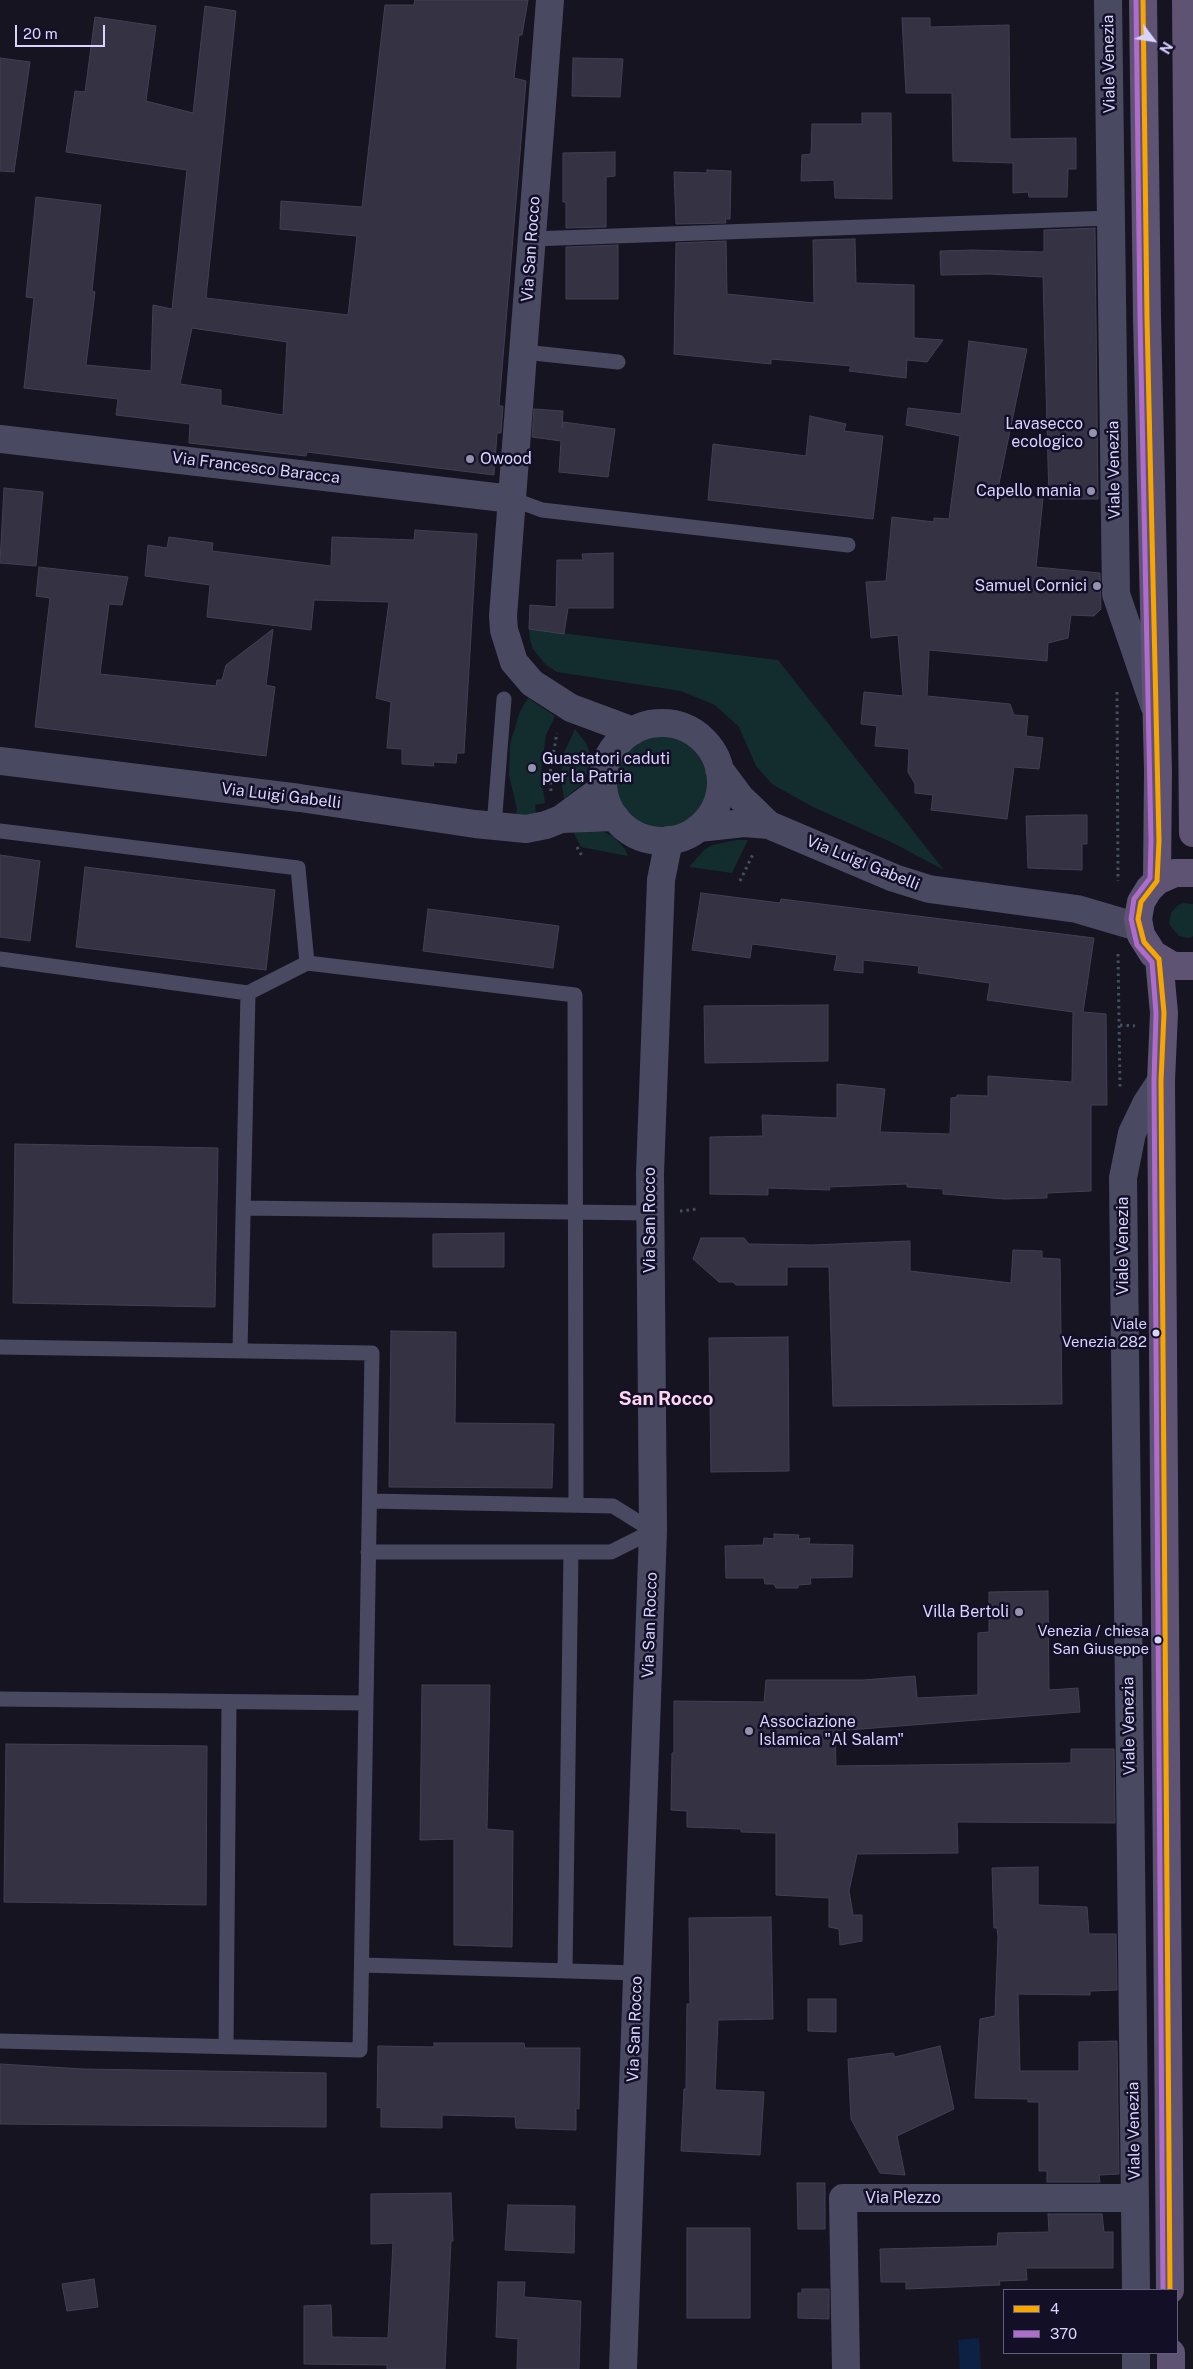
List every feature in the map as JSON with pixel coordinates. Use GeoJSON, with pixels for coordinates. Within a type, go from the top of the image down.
{"type":"FeatureCollection","features":[{"type":"Feature","properties":{"kind":"main road","name":"Viale Venezia"},"geometry":{"type":"LineString","coordinates":[[1143,0],[1147,318],[1159,841],[1146,903]]}},
{"type":"Feature","properties":{"kind":"main road"},"geometry":{"type":"LineString","coordinates":[[1186,0],[1193,834]]}},
{"type":"Feature","properties":{"kind":"main road"},"geometry":{"type":"LineString","coordinates":[[1193,873],[1175,873],[1146,903],[1144,942],[1159,959],[1173,966],[1193,966]]}},
{"type":"Feature","properties":{"kind":"main road","name":"Viale Venezia"},"geometry":{"type":"LineString","coordinates":[[1159,959],[1164,1013],[1161,1081],[1170,2289]]}},
{"type":"Feature","properties":{"kind":"main road"},"geometry":{"type":"LineString","coordinates":[[1171,2354],[1171,2369]]}},
{"type":"Feature","properties":{"kind":"street","name":"Via San Rocco"},"geometry":{"type":"LineString","coordinates":[[550,0],[503,616],[506,641],[514,662],[522,672],[544,691],[565,717],[609,756]]}},
{"type":"Feature","properties":{"kind":"street","name":"Viale Venezia"},"geometry":{"type":"LineString","coordinates":[[1108,0],[1116,594],[1157,714]]}},
{"type":"Feature","properties":{"kind":"street","name":"Via Francesco Baracca"},"geometry":{"type":"LineString","coordinates":[[0,439],[512,499]]}},
{"type":"Feature","properties":{"kind":"street","name":"Via San Rocco"},"geometry":{"type":"LineString","coordinates":[[565,717],[633,731]]}},
{"type":"Feature","properties":{"kind":"street"},"geometry":{"type":"LineString","coordinates":[[668,723],[686,728],[701,738],[713,752],[720,769],[721,787],[717,802],[710,816],[699,828],[684,836],[662,841],[639,836],[626,829],[615,817],[607,803],[603,788],[604,772],[609,756],[619,742],[633,731],[650,724],[668,723]]}},
{"type":"Feature","properties":{"kind":"street","name":"Via Luigi Gabelli"},"geometry":{"type":"LineString","coordinates":[[0,761],[300,798],[526,829],[561,820],[615,817]]}},
{"type":"Feature","properties":{"kind":"street","name":"Via Luigi Gabelli"},"geometry":{"type":"LineString","coordinates":[[720,769],[740,796],[769,825],[797,845],[894,878],[929,889],[1078,909],[1146,903]]}},
{"type":"Feature","properties":{"kind":"street","name":"Via Luigi Gabelli"},"geometry":{"type":"LineString","coordinates":[[561,820],[603,788]]}},
{"type":"Feature","properties":{"kind":"street","name":"Via Luigi Gabelli"},"geometry":{"type":"LineString","coordinates":[[699,828],[744,823],[769,825]]}},
{"type":"Feature","properties":{"kind":"street","name":"Via San Rocco"},"geometry":{"type":"LineString","coordinates":[[623,2369],[653,1531],[650,1213],[662,841]]}},
{"type":"Feature","properties":{"kind":"street","name":"Viale Venezia"},"geometry":{"type":"LineString","coordinates":[[1136,2289],[1123,1178],[1132,1133],[1146,1104],[1161,1081]]}},
{"type":"Feature","properties":{"kind":"street","name":"Via Plezzo"},"geometry":{"type":"LineString","coordinates":[[846,2369],[843,2198],[1135,2198]]}},
{"type":"Feature","properties":{"kind":"street"},"geometry":{"type":"LineString","coordinates":[[1136,2354],[1136,2369]]}},
{"type":"Feature","properties":{"kind":"lane"},"geometry":{"type":"LineString","coordinates":[[532,239],[1111,218]]}},
{"type":"Feature","properties":{"kind":"lane"},"geometry":{"type":"LineString","coordinates":[[524,352],[618,362]]}},
{"type":"Feature","properties":{"kind":"lane"},"geometry":{"type":"LineString","coordinates":[[512,499],[542,510],[848,546]]}},
{"type":"Feature","properties":{"kind":"lane"},"geometry":{"type":"LineString","coordinates":[[494,826],[504,699]]}},
{"type":"Feature","properties":{"kind":"lane"},"geometry":{"type":"LineString","coordinates":[[0,831],[298,868],[307,963]]}},
{"type":"Feature","properties":{"kind":"lane"},"geometry":{"type":"LineString","coordinates":[[0,959],[248,993],[307,963],[575,996],[577,1212],[576,1505]]}},
{"type":"Feature","properties":{"kind":"lane"},"geometry":{"type":"LineString","coordinates":[[240,1351],[248,993]]}},
{"type":"Feature","properties":{"kind":"lane"},"geometry":{"type":"LineString","coordinates":[[243,1208],[650,1213]]}},
{"type":"Feature","properties":{"kind":"lane"},"geometry":{"type":"LineString","coordinates":[[0,1347],[372,1353],[360,2050],[0,2041]]}},
{"type":"Feature","properties":{"kind":"lane"},"geometry":{"type":"LineString","coordinates":[[370,1500],[612,1506],[653,1531]]}},
{"type":"Feature","properties":{"kind":"lane"},"geometry":{"type":"LineString","coordinates":[[368,1552],[611,1552],[653,1531]]}},
{"type":"Feature","properties":{"kind":"lane"},"geometry":{"type":"LineString","coordinates":[[565,1971],[571,1552]]}},
{"type":"Feature","properties":{"kind":"lane"},"geometry":{"type":"LineString","coordinates":[[0,1699],[366,1703]]}},
{"type":"Feature","properties":{"kind":"lane"},"geometry":{"type":"LineString","coordinates":[[226,2047],[229,1702]]}},
{"type":"Feature","properties":{"kind":"lane"},"geometry":{"type":"LineString","coordinates":[[362,1965],[638,1973]]}},
{"type":"Feature","properties":{"kind":"path"},"geometry":{"type":"LineString","coordinates":[[1116,682],[1117,886]]}},
{"type":"Feature","properties":{"kind":"path"},"geometry":{"type":"LineString","coordinates":[[552,795],[551,759],[565,717]]}},
{"type":"Feature","properties":{"kind":"path"},"geometry":{"type":"LineString","coordinates":[[740,881],[756,848]]}},
{"type":"Feature","properties":{"kind":"path"},"geometry":{"type":"LineString","coordinates":[[1118,952],[1120,1025]]}},
{"type":"Feature","properties":{"kind":"green space"},"geometry":{"type":"Polygon","coordinates":[[[529,629],[778,660],[944,870],[893,843],[811,806],[772,784],[756,766],[739,727],[715,705],[681,691],[557,672],[546,665],[533,649],[529,629]]]}},
{"type":"Feature","properties":{"kind":"green space"},"geometry":{"type":"Polygon","coordinates":[[[528,698],[555,716],[546,735],[544,749],[541,776],[545,803],[535,805],[540,843],[536,834],[510,836],[517,809],[509,775],[510,744],[520,711],[528,698]]]}},
{"type":"Feature","properties":{"kind":"green space"},"geometry":{"type":"Polygon","coordinates":[[[575,729],[586,743],[589,751],[589,770],[580,786],[564,799],[561,780],[562,757],[575,729]]]}},
{"type":"Feature","properties":{"kind":"green space"},"geometry":{"type":"Polygon","coordinates":[[[662,731],[682,735],[698,746],[709,762],[713,782],[709,802],[698,818],[682,829],[662,833],[642,829],[626,818],[615,802],[611,782],[615,762],[626,746],[642,735],[662,731]]]}},
{"type":"Feature","properties":{"kind":"green space"},"geometry":{"type":"Polygon","coordinates":[[[570,826],[594,828],[613,836],[625,849],[628,856],[581,847],[570,826]]]}},
{"type":"Feature","properties":{"kind":"green space"},"geometry":{"type":"Polygon","coordinates":[[[737,840],[748,840],[732,873],[689,867],[704,850],[712,845],[737,840]]]}},
{"type":"Feature","properties":{"kind":"green space"},"geometry":{"type":"Polygon","coordinates":[[[1184,903],[1193,904],[1193,936],[1189,938],[1179,936],[1169,924],[1171,913],[1178,905],[1184,903]]]}},
{"type":"Feature","properties":{"kind":"water"},"geometry":{"type":"Polygon","coordinates":[[[979,2338],[981,2369],[960,2369],[958,2340],[979,2338]]]}},
{"type":"Feature","properties":{"kind":"building"},"geometry":{"type":"Polygon","coordinates":[[[415,0],[528,0],[522,35],[519,35],[514,78],[526,81],[499,406],[503,406],[501,433],[497,433],[494,475],[307,452],[306,456],[189,443],[190,424],[116,415],[118,399],[24,388],[34,298],[26,297],[36,197],[101,205],[92,291],[95,292],[86,365],[151,371],[153,305],[172,309],[187,170],[66,152],[75,91],[85,92],[95,17],[156,26],[146,101],[193,113],[205,6],[236,11],[206,298],[348,315],[357,236],[280,229],[281,201],[362,207],[385,5],[414,5],[415,0]],[[192,328],[180,384],[221,390],[221,405],[283,415],[287,342],[192,328]]]}},
{"type":"Feature","properties":{"kind":"building"},"geometry":{"type":"Polygon","coordinates":[[[902,18],[930,18],[930,27],[1009,25],[1010,139],[1076,138],[1076,169],[1068,169],[1067,197],[1029,197],[1028,192],[1013,193],[1013,163],[953,161],[952,93],[906,93],[902,18]]]}},
{"type":"Feature","properties":{"kind":"building"},"geometry":{"type":"Polygon","coordinates":[[[0,58],[30,62],[14,172],[0,171],[0,58]]]}},
{"type":"Feature","properties":{"kind":"building"},"geometry":{"type":"Polygon","coordinates":[[[573,58],[623,59],[620,97],[572,96],[573,58]]]}},
{"type":"Feature","properties":{"kind":"building"},"geometry":{"type":"Polygon","coordinates":[[[862,113],[891,113],[892,199],[835,198],[834,180],[801,181],[802,155],[811,154],[812,124],[862,124],[862,113]]]}},
{"type":"Feature","properties":{"kind":"building"},"geometry":{"type":"Polygon","coordinates":[[[615,152],[615,176],[606,177],[606,227],[566,228],[566,202],[563,202],[563,153],[615,152]]]}},
{"type":"Feature","properties":{"kind":"building"},"geometry":{"type":"Polygon","coordinates":[[[707,170],[731,171],[730,219],[725,219],[726,223],[676,224],[674,172],[707,173],[707,170]]]}},
{"type":"Feature","properties":{"kind":"building"},"geometry":{"type":"Polygon","coordinates":[[[1095,228],[1098,499],[1049,499],[1043,277],[990,274],[941,275],[940,251],[1044,252],[1044,230],[1095,228]]]}},
{"type":"Feature","properties":{"kind":"building"},"geometry":{"type":"Polygon","coordinates":[[[855,239],[856,283],[914,285],[914,338],[943,340],[927,362],[907,360],[906,378],[849,371],[851,366],[771,359],[771,364],[674,354],[676,243],[726,241],[727,294],[814,303],[813,240],[855,239]]]}},
{"type":"Feature","properties":{"kind":"building"},"geometry":{"type":"Polygon","coordinates":[[[618,245],[618,299],[566,299],[566,247],[618,245]]]}},
{"type":"Feature","properties":{"kind":"building"},"geometry":{"type":"Polygon","coordinates":[[[969,341],[1027,349],[997,493],[1043,498],[1036,567],[1100,573],[1101,609],[1094,616],[1071,615],[1068,638],[1048,643],[1047,661],[929,650],[927,696],[1010,704],[1014,715],[1028,716],[1026,736],[1043,738],[1039,769],[1014,767],[1007,819],[931,810],[933,795],[915,793],[915,784],[908,772],[909,749],[875,746],[877,726],[861,724],[864,692],[903,696],[898,635],[871,638],[866,582],[886,581],[892,517],[934,522],[934,518],[949,519],[960,436],[906,425],[908,408],[961,414],[969,341]]]}},
{"type":"Feature","properties":{"kind":"building"},"geometry":{"type":"Polygon","coordinates":[[[534,409],[563,411],[562,428],[563,422],[615,429],[608,477],[559,472],[561,441],[532,437],[534,409]]]}},
{"type":"Feature","properties":{"kind":"building"},"geometry":{"type":"Polygon","coordinates":[[[810,416],[846,424],[844,431],[883,436],[873,519],[708,500],[713,444],[806,456],[810,416]]]}},
{"type":"Feature","properties":{"kind":"building"},"geometry":{"type":"Polygon","coordinates":[[[4,488],[43,492],[36,566],[0,563],[4,488]]]}},
{"type":"Feature","properties":{"kind":"building"},"geometry":{"type":"Polygon","coordinates":[[[415,530],[477,534],[464,753],[457,753],[456,763],[433,762],[434,766],[402,764],[402,749],[387,748],[391,702],[376,698],[389,602],[314,600],[311,630],[207,617],[210,585],[145,576],[148,545],[167,548],[169,537],[213,543],[212,551],[331,566],[332,537],[414,540],[415,530]]]}},
{"type":"Feature","properties":{"kind":"building"},"geometry":{"type":"Polygon","coordinates":[[[613,553],[613,608],[568,608],[564,634],[529,629],[530,605],[556,607],[557,560],[583,560],[582,554],[613,553]]]}},
{"type":"Feature","properties":{"kind":"building"},"geometry":{"type":"Polygon","coordinates":[[[39,567],[128,577],[122,605],[109,604],[100,674],[216,686],[217,680],[222,680],[226,665],[273,629],[266,685],[275,687],[266,756],[35,727],[50,598],[36,596],[39,567]]]}},
{"type":"Feature","properties":{"kind":"building"},"geometry":{"type":"Polygon","coordinates":[[[1087,815],[1087,844],[1082,844],[1082,870],[1028,868],[1026,816],[1087,815]]]}},
{"type":"Feature","properties":{"kind":"building"},"geometry":{"type":"Polygon","coordinates":[[[0,855],[40,861],[30,941],[0,937],[0,855]]]}},
{"type":"Feature","properties":{"kind":"building"},"geometry":{"type":"Polygon","coordinates":[[[85,867],[275,890],[266,970],[76,947],[85,867]]]}},
{"type":"Feature","properties":{"kind":"building"},"geometry":{"type":"Polygon","coordinates":[[[701,893],[780,903],[781,899],[1094,938],[1083,1012],[1106,1014],[1107,1105],[1091,1105],[1091,1191],[1047,1193],[1047,1198],[1004,1199],[943,1194],[943,1189],[907,1187],[907,1184],[829,1187],[830,1190],[768,1188],[768,1195],[710,1194],[710,1137],[763,1136],[762,1115],[837,1118],[837,1084],[885,1089],[880,1132],[950,1134],[951,1098],[957,1097],[957,1095],[988,1096],[988,1076],[1072,1082],[1073,1012],[987,1000],[990,983],[918,973],[919,966],[863,960],[863,973],[834,970],[837,955],[752,944],[750,958],[692,950],[701,893]]]}},
{"type":"Feature","properties":{"kind":"building"},"geometry":{"type":"Polygon","coordinates":[[[428,909],[559,926],[553,968],[423,951],[428,909]]]}},
{"type":"Feature","properties":{"kind":"building"},"geometry":{"type":"Polygon","coordinates":[[[828,1005],[828,1061],[705,1063],[704,1006],[828,1005]]]}},
{"type":"Feature","properties":{"kind":"building"},"geometry":{"type":"Polygon","coordinates":[[[15,1144],[218,1148],[215,1307],[13,1303],[15,1144]]]}},
{"type":"Feature","properties":{"kind":"building"},"geometry":{"type":"Polygon","coordinates":[[[504,1233],[504,1267],[433,1267],[433,1234],[504,1233]]]}},
{"type":"Feature","properties":{"kind":"building"},"geometry":{"type":"Polygon","coordinates":[[[701,1238],[744,1238],[749,1244],[812,1245],[910,1241],[910,1271],[1011,1283],[1013,1250],[1042,1251],[1042,1258],[1060,1259],[1062,1404],[833,1406],[829,1267],[787,1267],[787,1285],[736,1285],[733,1282],[719,1282],[693,1259],[701,1238]]]}},
{"type":"Feature","properties":{"kind":"building"},"geometry":{"type":"Polygon","coordinates":[[[391,1331],[456,1332],[455,1423],[554,1424],[552,1488],[389,1487],[391,1331]]]}},
{"type":"Feature","properties":{"kind":"building"},"geometry":{"type":"Polygon","coordinates":[[[788,1337],[789,1471],[711,1472],[709,1338],[788,1337]]]}},
{"type":"Feature","properties":{"kind":"building"},"geometry":{"type":"Polygon","coordinates":[[[774,1534],[799,1535],[798,1539],[810,1538],[809,1544],[853,1545],[852,1577],[810,1578],[811,1584],[798,1585],[798,1588],[776,1588],[774,1584],[765,1584],[764,1578],[726,1578],[725,1546],[763,1545],[764,1538],[774,1539],[774,1534]]]}},
{"type":"Feature","properties":{"kind":"building"},"geometry":{"type":"Polygon","coordinates":[[[1048,1591],[1049,1690],[1078,1688],[1080,1712],[835,1731],[836,1766],[1071,1763],[1071,1749],[1114,1749],[1115,1823],[957,1822],[958,1853],[857,1854],[849,1891],[853,1915],[862,1915],[862,1941],[840,1945],[839,1929],[829,1927],[829,1898],[776,1895],[776,1833],[741,1832],[741,1829],[687,1827],[687,1811],[671,1810],[674,1701],[764,1702],[766,1680],[863,1680],[915,1676],[917,1698],[978,1695],[978,1633],[989,1632],[989,1592],[1048,1591]]]}},
{"type":"Feature","properties":{"kind":"building"},"geometry":{"type":"Polygon","coordinates":[[[422,1685],[490,1685],[487,1829],[513,1831],[512,1947],[454,1945],[454,1839],[420,1840],[422,1685]]]}},
{"type":"Feature","properties":{"kind":"building"},"geometry":{"type":"Polygon","coordinates":[[[6,1744],[207,1746],[206,1905],[4,1902],[6,1744]]]}},
{"type":"Feature","properties":{"kind":"building"},"geometry":{"type":"Polygon","coordinates":[[[1038,1867],[1038,1905],[1087,1907],[1089,1934],[1116,1934],[1117,1990],[1090,1991],[1090,1995],[1018,1994],[1020,2071],[1079,2071],[1079,2042],[1117,2041],[1119,2174],[1099,2175],[1100,2182],[1047,2182],[1047,2171],[1039,2171],[1039,2102],[1028,2102],[1028,2099],[975,2098],[980,2019],[995,2016],[998,1937],[997,1928],[994,1928],[992,1868],[1038,1867]]]}},
{"type":"Feature","properties":{"kind":"building"},"geometry":{"type":"Polygon","coordinates":[[[771,1917],[773,2019],[718,2020],[715,2090],[764,2092],[760,2155],[681,2151],[684,2089],[686,2089],[687,2004],[690,2004],[689,1918],[771,1917]]]}},
{"type":"Feature","properties":{"kind":"building"},"geometry":{"type":"Polygon","coordinates":[[[808,1999],[836,1999],[836,2032],[808,2031],[808,1999]]]}},
{"type":"Feature","properties":{"kind":"building"},"geometry":{"type":"Polygon","coordinates":[[[434,2043],[524,2043],[525,2048],[580,2048],[579,2109],[576,2108],[576,2130],[516,2128],[515,2117],[442,2115],[442,2128],[381,2127],[381,2107],[377,2108],[378,2046],[434,2047],[434,2043]]]}},
{"type":"Feature","properties":{"kind":"building"},"geometry":{"type":"Polygon","coordinates":[[[940,2046],[954,2109],[897,2136],[905,2175],[880,2173],[851,2119],[848,2059],[893,2053],[895,2057],[940,2046]]]}},
{"type":"Feature","properties":{"kind":"building"},"geometry":{"type":"Polygon","coordinates":[[[0,2064],[83,2069],[326,2073],[326,2127],[0,2124],[0,2064]]]}},
{"type":"Feature","properties":{"kind":"building"},"geometry":{"type":"Polygon","coordinates":[[[797,2183],[825,2183],[825,2229],[798,2229],[797,2183]]]}},
{"type":"Feature","properties":{"kind":"building"},"geometry":{"type":"Polygon","coordinates":[[[451,2193],[453,2241],[451,2241],[445,2369],[387,2369],[387,2365],[304,2364],[304,2306],[331,2305],[332,2337],[388,2338],[393,2243],[371,2244],[371,2194],[451,2193]]]}},
{"type":"Feature","properties":{"kind":"building"},"geometry":{"type":"Polygon","coordinates":[[[508,2205],[575,2206],[574,2253],[505,2250],[508,2205]]]}},
{"type":"Feature","properties":{"kind":"building"},"geometry":{"type":"Polygon","coordinates":[[[1048,2214],[1102,2214],[1104,2232],[1113,2232],[1113,2268],[1026,2268],[1027,2280],[999,2281],[1000,2285],[906,2289],[906,2282],[881,2282],[880,2249],[997,2246],[998,2233],[1049,2232],[1048,2214]]]}},
{"type":"Feature","properties":{"kind":"building"},"geometry":{"type":"Polygon","coordinates":[[[687,2228],[750,2228],[750,2318],[687,2318],[687,2228]]]}},
{"type":"Feature","properties":{"kind":"building"},"geometry":{"type":"Polygon","coordinates":[[[94,2279],[98,2307],[67,2311],[62,2284],[94,2279]]]}},
{"type":"Feature","properties":{"kind":"building"},"geometry":{"type":"Polygon","coordinates":[[[498,2282],[525,2282],[524,2297],[581,2301],[579,2369],[517,2369],[518,2339],[496,2337],[498,2282]]]}},
{"type":"Feature","properties":{"kind":"building"},"geometry":{"type":"Polygon","coordinates":[[[802,2289],[829,2289],[829,2319],[798,2318],[798,2293],[802,2293],[802,2289]]]}},
{"type":"Feature","properties":{"kind":"transit line","name":"370"},"geometry":{"type":"LineString","coordinates":[[1136,0],[1140,318],[1151,841],[1150,878],[1134,899],[1131,919],[1137,945],[1152,962],[1156,1013],[1154,1081],[1163,2289]]}},
{"type":"Feature","properties":{"kind":"transit line","name":"4"},"geometry":{"type":"LineString","coordinates":[[1143,0],[1147,318],[1159,841],[1157,881],[1141,902],[1138,919],[1144,942],[1159,959],[1164,1013],[1161,1081],[1170,2289]]}},
{"type":"Feature","properties":{"kind":"place","name":"Lavasecco ecologico"},"geometry":{"type":"Point","coordinates":[1093,433]}},
{"type":"Feature","properties":{"kind":"place","name":"Owood"},"geometry":{"type":"Point","coordinates":[470,459]}},
{"type":"Feature","properties":{"kind":"place","name":"Capello mania"},"geometry":{"type":"Point","coordinates":[1091,491]}},
{"type":"Feature","properties":{"kind":"place","name":"Samuel Cornici"},"geometry":{"type":"Point","coordinates":[1097,586]}},
{"type":"Feature","properties":{"kind":"place","name":"Guastatori caduti per la Patria"},"geometry":{"type":"Point","coordinates":[532,768]}},
{"type":"Feature","properties":{"kind":"place","name":"Viale Venezia 282"},"geometry":{"type":"Point","coordinates":[1156,1333]}},
{"type":"Feature","properties":{"kind":"place","name":"Villa Bertoli"},"geometry":{"type":"Point","coordinates":[1019,1612]}},
{"type":"Feature","properties":{"kind":"place","name":"Venezia / chiesa San Giuseppe"},"geometry":{"type":"Point","coordinates":[1158,1640]}},
{"type":"Feature","properties":{"kind":"place","name":"Associazione Islamica \"Al Salam\""},"geometry":{"type":"Point","coordinates":[749,1731]}},
{"type":"Feature","properties":{"kind":"district","name":"San Rocco"},"geometry":{"type":"Point","coordinates":[666,1399]}}]}
